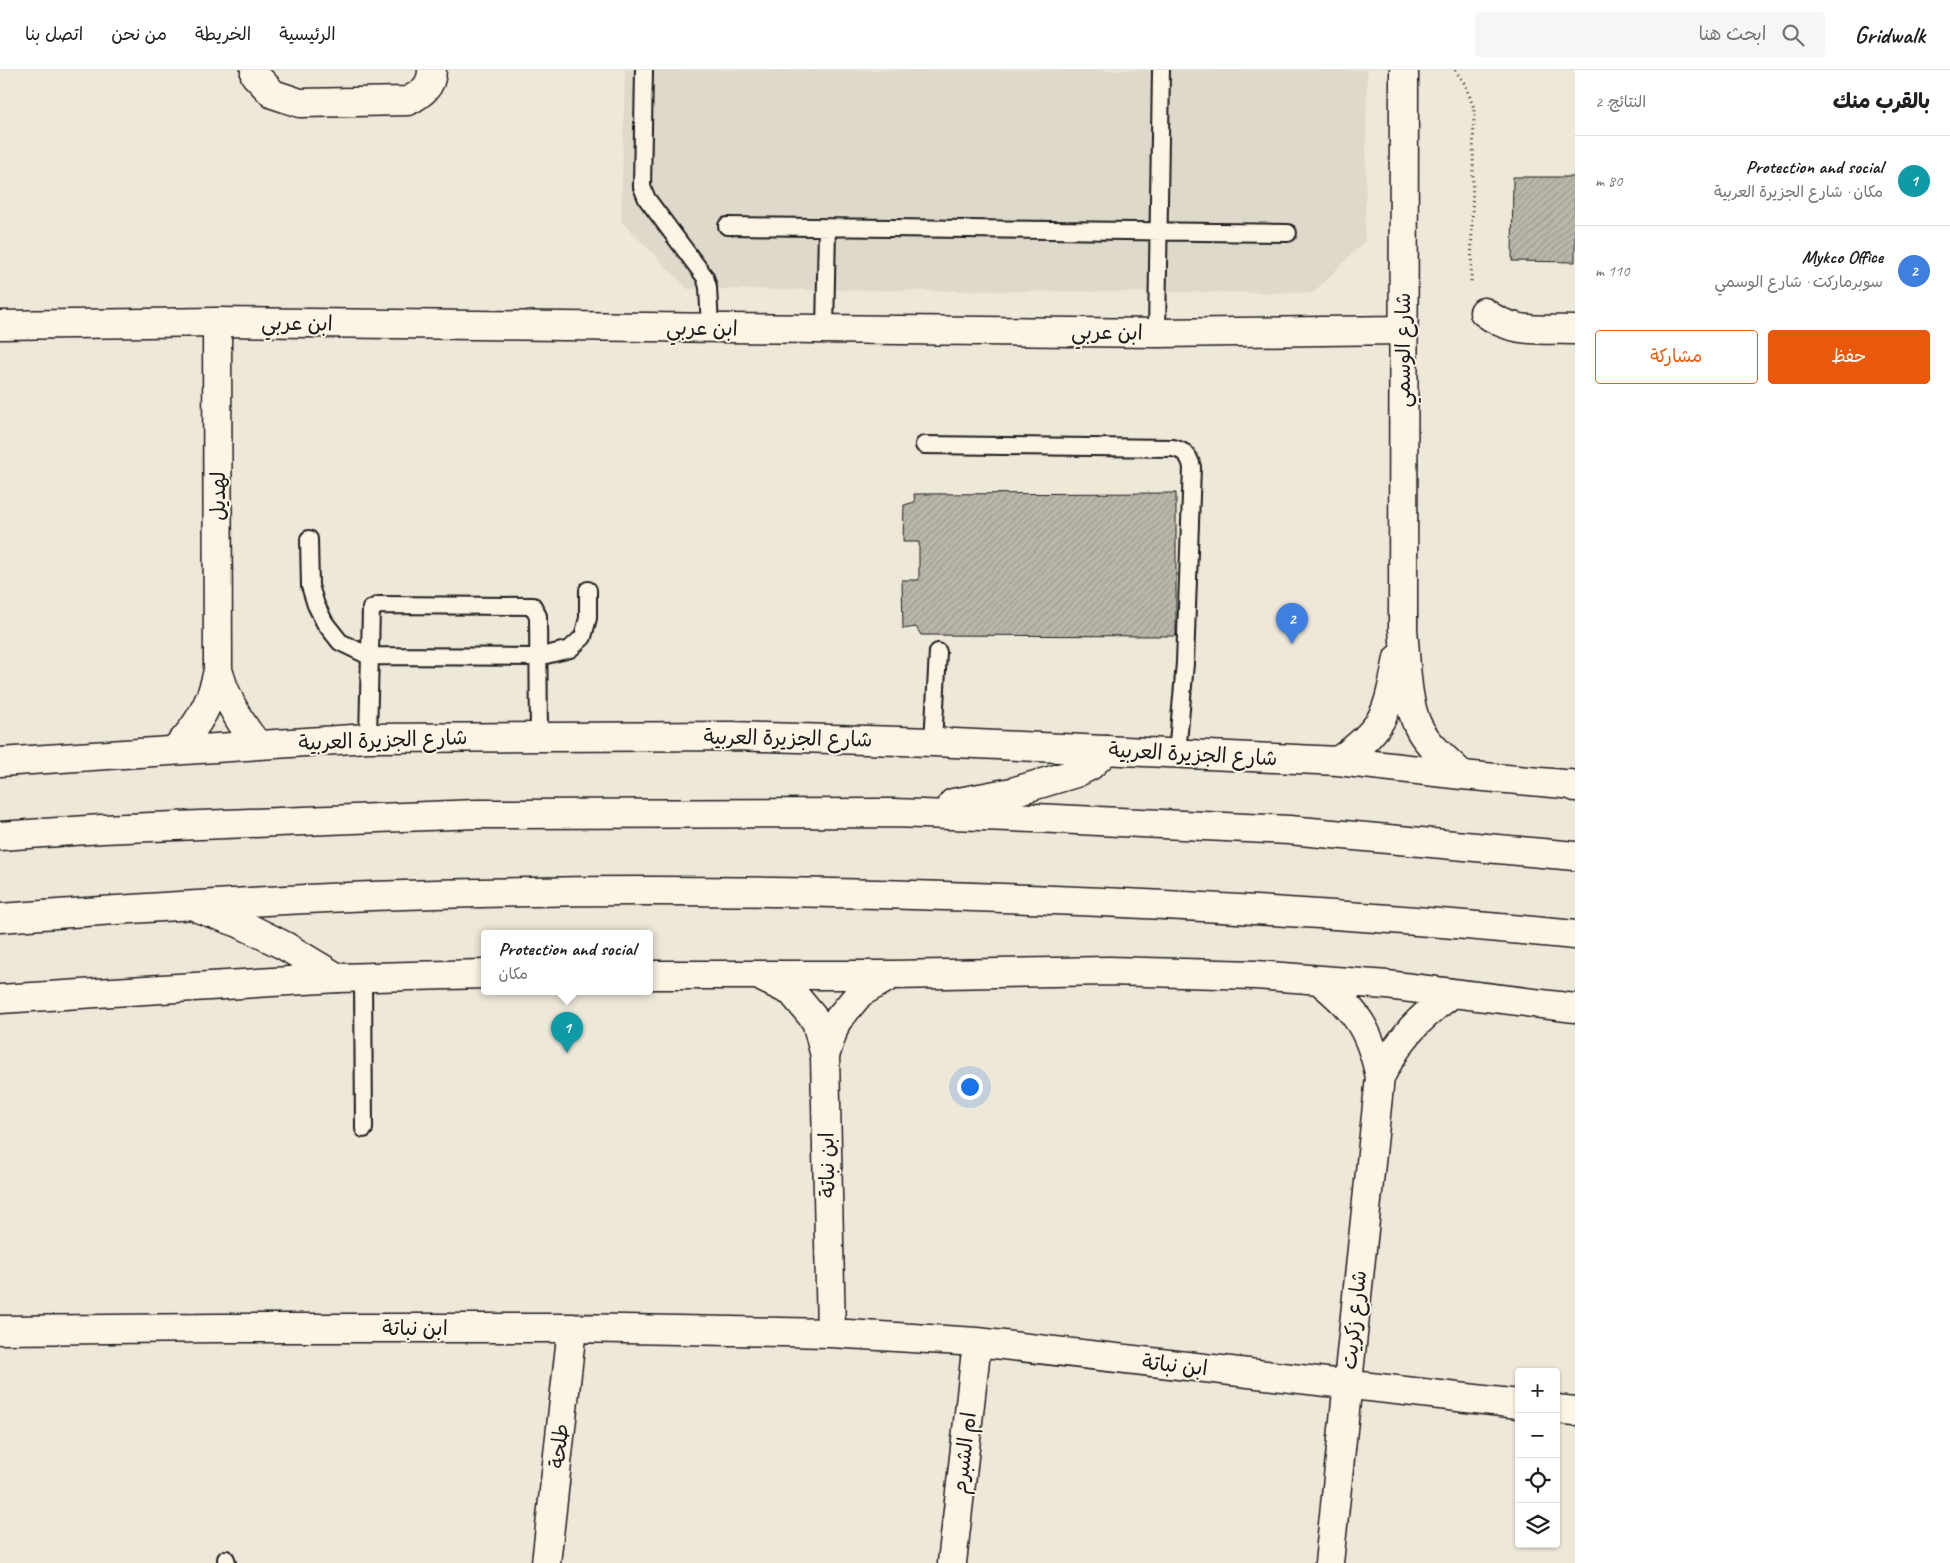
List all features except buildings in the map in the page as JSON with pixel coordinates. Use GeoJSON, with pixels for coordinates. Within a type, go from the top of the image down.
{"type":"FeatureCollection","features":[{"type":"Feature","properties":{"kind":"street"},"geometry":{"type":"LineString","coordinates":[[255,70],[255,75],[274,94],[300,102],[408,101],[423,93],[432,75],[432,70]]}},
{"type":"Feature","properties":{"kind":"street","name":"شارع الوسمي"},"geometry":{"type":"LineString","coordinates":[[1404,70],[1403,630],[1411,704],[1417,725],[1428,741],[1462,775]]}},
{"type":"Feature","properties":{"kind":"street"},"geometry":{"type":"LineString","coordinates":[[1484,312],[1495,321],[1522,329],[1575,330]]}},
{"type":"Feature","properties":{"kind":"street","name":"ابن عربي"},"geometry":{"type":"LineString","coordinates":[[0,325],[217,322],[1157,333],[1403,330]]}},
{"type":"Feature","properties":{"kind":"street","name":"لهديل"},"geometry":{"type":"LineString","coordinates":[[175,750],[199,722],[214,688],[218,670],[217,322]]}},
{"type":"Feature","properties":{"kind":"street","name":"شارع الوسمي"},"geometry":{"type":"LineString","coordinates":[[1338,761],[1373,734],[1384,717],[1403,630]]}},
{"type":"Feature","properties":{"kind":"street","name":"لهديل"},"geometry":{"type":"LineString","coordinates":[[218,670],[232,709],[243,727],[257,744]]}},
{"type":"Feature","properties":{"kind":"street","name":"شارع الجزيرة العربية"},"geometry":{"type":"LineString","coordinates":[[0,762],[368,738],[732,736],[933,742],[1338,761],[1573,785]]}},
{"type":"Feature","properties":{"kind":"street"},"geometry":{"type":"LineString","coordinates":[[893,813],[923,806],[981,799],[1012,792],[1076,773],[1090,766],[1107,750]]}},
{"type":"Feature","properties":{"kind":"street"},"geometry":{"type":"LineString","coordinates":[[0,836],[102,829],[477,814],[893,813],[1289,830],[1575,856]]}},
{"type":"Feature","properties":{"kind":"street"},"geometry":{"type":"LineString","coordinates":[[0,918],[186,904],[374,896],[557,892],[741,891],[915,894],[1197,905],[1575,935]]}},
{"type":"Feature","properties":{"kind":"street"},"geometry":{"type":"LineString","coordinates":[[186,904],[239,923],[350,978]]}},
{"type":"Feature","properties":{"kind":"street"},"geometry":{"type":"LineString","coordinates":[[653,975],[892,976],[1109,970],[1256,975],[1387,985],[1575,1008]]}},
{"type":"Feature","properties":{"kind":"street"},"geometry":{"type":"LineString","coordinates":[[0,999],[350,978],[481,974]]}},
{"type":"Feature","properties":{"kind":"street","name":"ابن نباتة"},"geometry":{"type":"LineString","coordinates":[[759,976],[792,992],[816,1021],[825,1056],[831,1333]]}},
{"type":"Feature","properties":{"kind":"street","name":"ابن نباتة"},"geometry":{"type":"LineString","coordinates":[[825,1056],[836,1022],[860,993],[892,976]]}},
{"type":"Feature","properties":{"kind":"street","name":"شارع زكريت"},"geometry":{"type":"LineString","coordinates":[[1320,981],[1343,1000],[1361,1022],[1374,1049],[1380,1077],[1329,1563]]}},
{"type":"Feature","properties":{"kind":"street","name":"شارع زكريت"},"geometry":{"type":"LineString","coordinates":[[1380,1077],[1393,1052],[1409,1029],[1430,1009],[1453,992]]}},
{"type":"Feature","properties":{"kind":"street","name":"ابن نباتة"},"geometry":{"type":"LineString","coordinates":[[0,1330],[572,1328],[831,1333],[977,1342],[1515,1404]]}},
{"type":"Feature","properties":{"kind":"street","name":"طلحة"},"geometry":{"type":"LineString","coordinates":[[546,1563],[572,1328]]}},
{"type":"Feature","properties":{"kind":"street","name":"ام الشبرم"},"geometry":{"type":"LineString","coordinates":[[952,1563],[977,1342]]}},
{"type":"Feature","properties":{"kind":"street"},"geometry":{"type":"LineString","coordinates":[[1560,1409],[1575,1411]]}},
{"type":"Feature","properties":{"kind":"lane"},"geometry":{"type":"LineString","coordinates":[[644,70],[642,187],[648,199],[704,277],[708,287],[710,328]]}},
{"type":"Feature","properties":{"kind":"lane"},"geometry":{"type":"LineString","coordinates":[[1157,333],[1162,70]]}},
{"type":"Feature","properties":{"kind":"lane"},"geometry":{"type":"LineString","coordinates":[[727,226],[1288,233]]}},
{"type":"Feature","properties":{"kind":"lane"},"geometry":{"type":"LineString","coordinates":[[825,330],[827,228]]}},
{"type":"Feature","properties":{"kind":"lane"},"geometry":{"type":"LineString","coordinates":[[924,445],[1173,448],[1182,450],[1190,457],[1192,467],[1185,663],[1177,754]]}},
{"type":"Feature","properties":{"kind":"lane"},"geometry":{"type":"LineString","coordinates":[[309,539],[310,586],[325,623],[340,642],[369,656],[538,657],[570,648],[583,637],[588,618],[588,590]]}},
{"type":"Feature","properties":{"kind":"lane"},"geometry":{"type":"LineString","coordinates":[[368,738],[371,609],[379,604],[532,606],[538,616],[539,737]]}},
{"type":"Feature","properties":{"kind":"lane"},"geometry":{"type":"LineString","coordinates":[[933,742],[938,652]]}},
{"type":"Feature","properties":{"kind":"lane"},"geometry":{"type":"LineString","coordinates":[[350,978],[364,1129]]}},
{"type":"Feature","properties":{"kind":"path"},"geometry":{"type":"LineString","coordinates":[[1455,70],[1465,84],[1474,108],[1474,171],[1469,274],[1471,288],[1476,301],[1484,312]]}},
{"type":"Feature","properties":{"kind":"shaded area"},"geometry":{"type":"Polygon","coordinates":[[[625,70],[1367,70],[1365,241],[1313,293],[688,289],[621,221],[625,70]]]}},
{"type":"Feature","properties":{"kind":"place","name":"Mykco Office"},"geometry":{"type":"Point","coordinates":[1292,644]}},
{"type":"Feature","properties":{"kind":"place","name":"Protection and social"},"geometry":{"type":"Point","coordinates":[567,1053]}}]}
